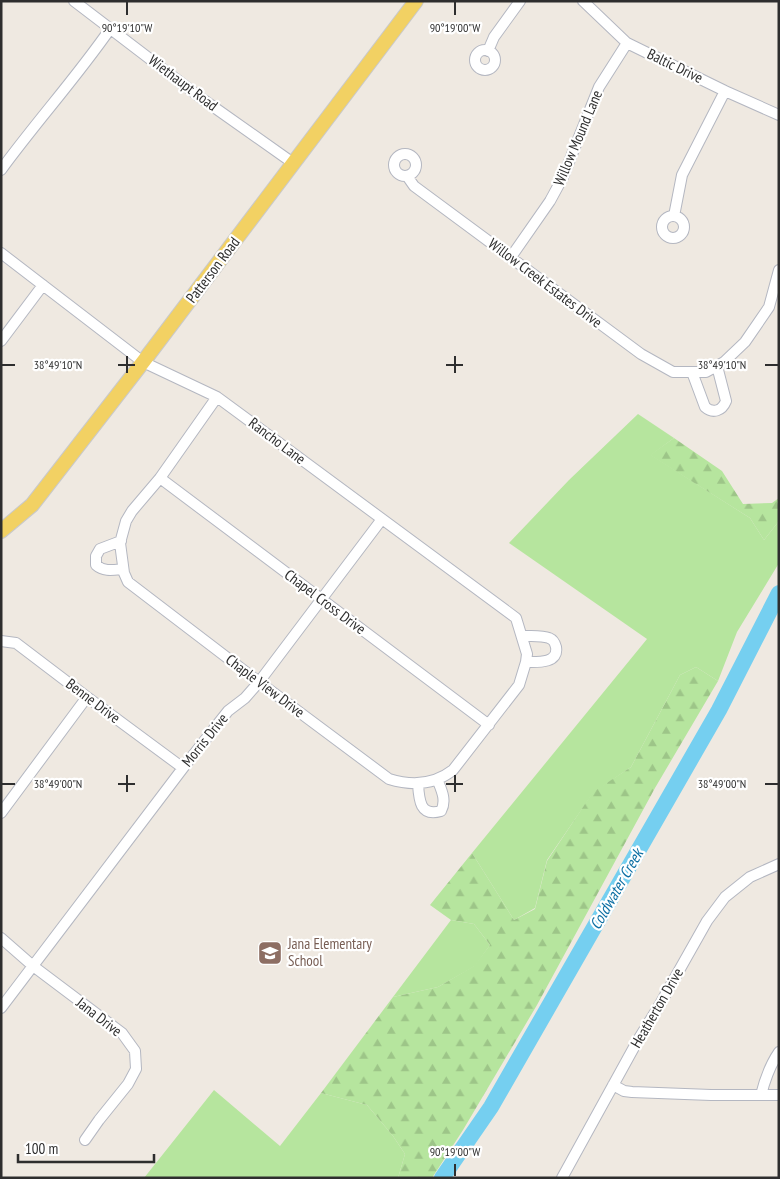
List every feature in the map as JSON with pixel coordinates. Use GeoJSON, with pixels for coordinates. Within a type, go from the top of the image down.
{"type":"FeatureCollection","features":[{"type":"Feature","properties":{"kind":"main road","name":"Patterson Road"},"geometry":{"type":"LineString","coordinates":[[1,531],[32,505],[143,362],[416,1]]}},
{"type":"Feature","properties":{"kind":"street","name":"Wiethaupt Road"},"geometry":{"type":"LineString","coordinates":[[74,1],[201,98],[293,163]]}},
{"type":"Feature","properties":{"kind":"street"},"geometry":{"type":"LineString","coordinates":[[488,51],[494,37],[520,1]]}},
{"type":"Feature","properties":{"kind":"street","name":"Baltic Drive"},"geometry":{"type":"LineString","coordinates":[[583,1],[627,43],[779,115]]}},
{"type":"Feature","properties":{"kind":"street"},"geometry":{"type":"LineString","coordinates":[[1,170],[110,29]]}},
{"type":"Feature","properties":{"kind":"street","name":"Willow Mound Lane"},"geometry":{"type":"LineString","coordinates":[[511,257],[550,201],[564,177],[599,87],[627,43]]}},
{"type":"Feature","properties":{"kind":"street"},"geometry":{"type":"LineString","coordinates":[[674,216],[682,175],[725,90]]}},
{"type":"Feature","properties":{"kind":"street","name":"Willow Creek Estates Drive"},"geometry":{"type":"LineString","coordinates":[[407,176],[414,186],[641,354],[672,372],[706,372],[724,362],[745,342],[769,307],[779,270]]}},
{"type":"Feature","properties":{"kind":"street","name":"Rancho Lane"},"geometry":{"type":"LineString","coordinates":[[1,253],[143,362],[218,397],[516,618],[526,658]]}},
{"type":"Feature","properties":{"kind":"street"},"geometry":{"type":"LineString","coordinates":[[1,342],[43,285]]}},
{"type":"Feature","properties":{"kind":"street"},"geometry":{"type":"LineString","coordinates":[[692,372],[705,407],[708,410],[717,411],[721,409],[726,401],[717,366]]}},
{"type":"Feature","properties":{"kind":"street"},"geometry":{"type":"LineString","coordinates":[[121,541],[100,549],[96,556],[96,565],[102,570],[123,569],[121,541],[126,521],[132,510],[160,478],[218,397]]}},
{"type":"Feature","properties":{"kind":"street","name":"Chapel Cross Drive"},"geometry":{"type":"LineString","coordinates":[[160,478],[489,725]]}},
{"type":"Feature","properties":{"kind":"street","name":"Morris Drive"},"geometry":{"type":"LineString","coordinates":[[1,1008],[183,768],[228,711],[245,698],[259,682],[382,519]]}},
{"type":"Feature","properties":{"kind":"street","name":"Chaple View Drive"},"geometry":{"type":"LineString","coordinates":[[123,569],[128,582],[389,779],[404,784],[418,784],[445,777],[453,770],[519,685],[526,658]]}},
{"type":"Feature","properties":{"kind":"street"},"geometry":{"type":"LineString","coordinates":[[522,636],[545,637],[554,641],[556,646],[555,656],[550,660],[541,662],[526,658]]}},
{"type":"Feature","properties":{"kind":"street","name":"Benne Drive"},"geometry":{"type":"LineString","coordinates":[[1,641],[16,642],[183,768]]}},
{"type":"Feature","properties":{"kind":"street"},"geometry":{"type":"LineString","coordinates":[[1,813],[87,697]]}},
{"type":"Feature","properties":{"kind":"street"},"geometry":{"type":"LineString","coordinates":[[418,784],[422,807],[426,811],[433,813],[440,811],[444,806],[444,800],[437,779]]}},
{"type":"Feature","properties":{"kind":"street","name":"Heatherton Drive"},"geometry":{"type":"LineString","coordinates":[[562,1178],[613,1085],[716,908],[750,876],[779,864]]}},
{"type":"Feature","properties":{"kind":"street","name":"Jana Drive"},"geometry":{"type":"LineString","coordinates":[[1,938],[33,966],[122,1033],[135,1051],[136,1069],[128,1084],[99,1120],[86,1140]]}},
{"type":"Feature","properties":{"kind":"street"},"geometry":{"type":"LineString","coordinates":[[761,1095],[765,1079],[779,1052]]}},
{"type":"Feature","properties":{"kind":"street"},"geometry":{"type":"LineString","coordinates":[[613,1085],[624,1091],[632,1092],[779,1095]]}},
{"type":"Feature","properties":{"kind":"green space"},"geometry":{"type":"Polygon","coordinates":[[[638,414],[674,438],[651,455],[750,518],[764,540],[779,521],[779,563],[737,632],[718,681],[696,667],[680,675],[631,767],[593,793],[547,860],[535,908],[514,920],[472,853],[647,639],[509,543],[569,480],[638,414]]]}},
{"type":"Feature","properties":{"kind":"green space"},"geometry":{"type":"Polygon","coordinates":[[[674,438],[722,471],[743,504],[772,503],[779,498],[779,521],[764,540],[750,518],[650,455],[674,438]]]}},
{"type":"Feature","properties":{"kind":"green space"},"geometry":{"type":"Polygon","coordinates":[[[696,667],[718,681],[655,788],[537,1005],[463,1130],[432,1178],[398,1178],[405,1154],[393,1136],[367,1105],[321,1093],[393,997],[438,987],[474,966],[490,945],[474,924],[451,920],[430,905],[472,853],[514,920],[535,909],[547,861],[593,792],[631,767],[680,675],[696,667]]]}},
{"type":"Feature","properties":{"kind":"green space"},"geometry":{"type":"Polygon","coordinates":[[[451,920],[474,924],[490,945],[475,966],[438,987],[393,997],[451,920]]]}},
{"type":"Feature","properties":{"kind":"green space"},"geometry":{"type":"Polygon","coordinates":[[[214,1090],[280,1146],[321,1093],[367,1105],[393,1136],[405,1154],[398,1178],[144,1178],[214,1090]]]}},
{"type":"Feature","properties":{"kind":"waterway","name":"Coldwater Creek"},"geometry":{"type":"LineString","coordinates":[[442,1178],[491,1107],[719,710],[779,593]]}},
{"type":"Feature","properties":{"kind":"place","name":"Jana Elementary School"},"geometry":{"type":"Point","coordinates":[270,953]}}]}
